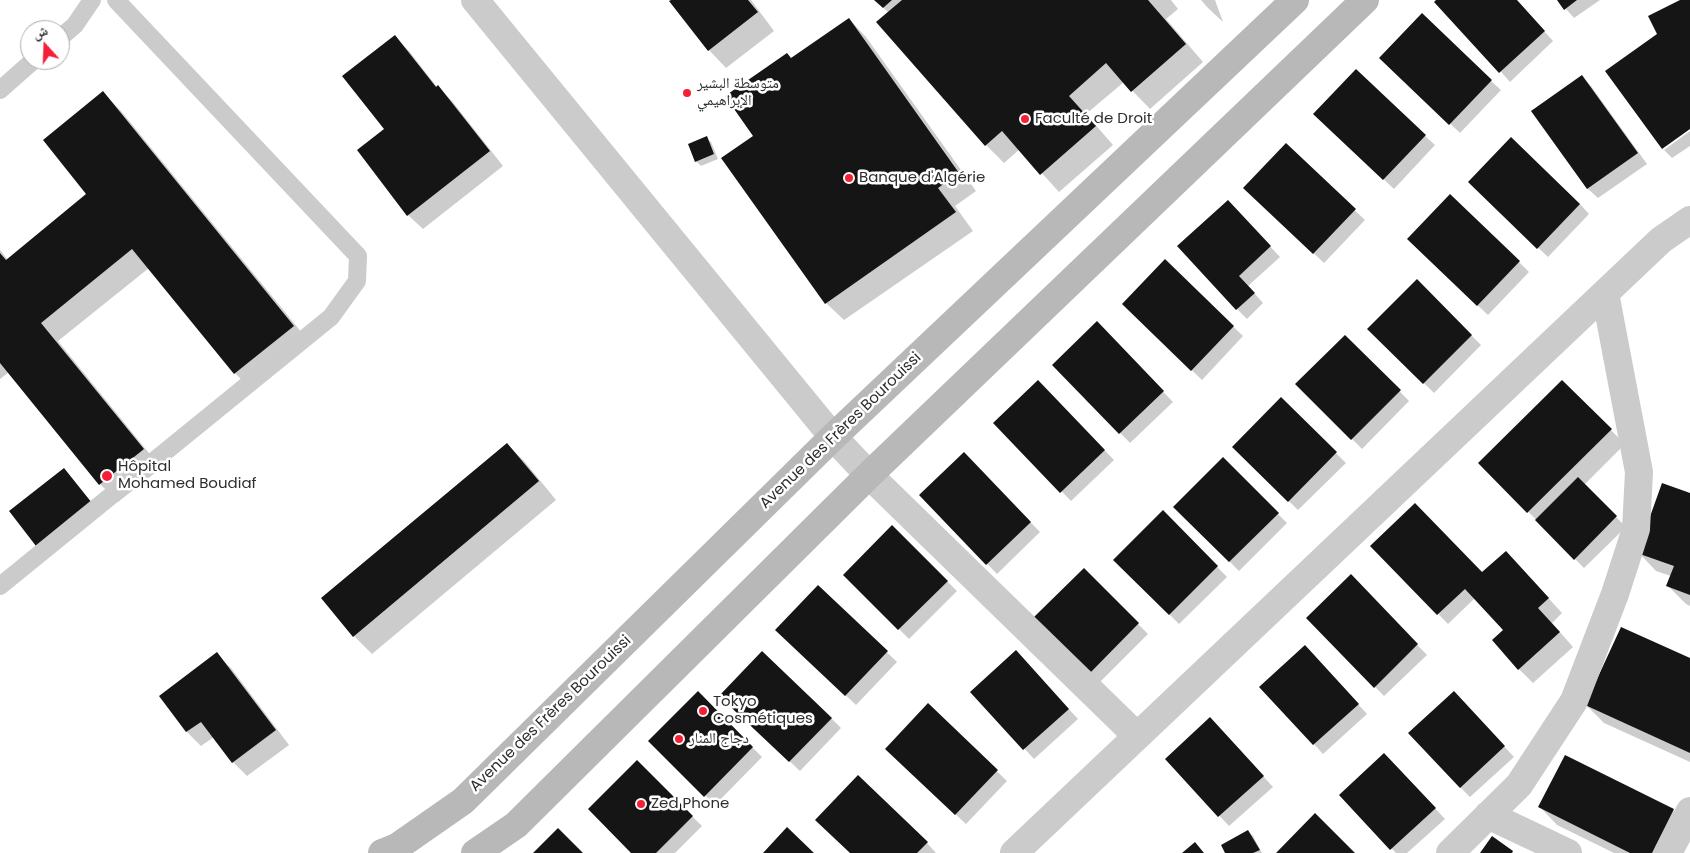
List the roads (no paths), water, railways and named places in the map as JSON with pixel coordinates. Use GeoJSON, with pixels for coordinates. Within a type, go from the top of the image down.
{"type":"FeatureCollection","features":[{"type":"Feature","properties":{"kind":"main road","name":"Avenue des Frères Bourouissi"},"geometry":{"type":"LineString","coordinates":[[382,853],[397,847],[463,801],[833,437],[1295,0]]}},
{"type":"Feature","properties":{"kind":"main road"},"geometry":{"type":"LineString","coordinates":[[476,853],[516,825],[869,475],[1365,0]]}},
{"type":"Feature","properties":{"kind":"street"},"geometry":{"type":"LineString","coordinates":[[475,0],[833,437],[869,475],[1137,736]]}},
{"type":"Feature","properties":{"kind":"street"},"geometry":{"type":"LineString","coordinates":[[1014,853],[1661,240],[1690,220]]}},
{"type":"Feature","properties":{"kind":"street"},"geometry":{"type":"LineString","coordinates":[[1450,853],[1520,785],[1574,701],[1615,594],[1636,529],[1639,472],[1606,293]]}},
{"type":"Feature","properties":{"kind":"street"},"geometry":{"type":"LineString","coordinates":[[1678,846],[1690,811]]}},
{"type":"Feature","properties":{"kind":"street"},"geometry":{"type":"LineString","coordinates":[[1488,815],[1568,853]]}},
{"type":"Feature","properties":{"kind":"street"},"geometry":{"type":"LineString","coordinates":[[489,853],[516,825]]}},
{"type":"Feature","properties":{"kind":"lane"},"geometry":{"type":"LineString","coordinates":[[70,29],[92,0]]}},
{"type":"Feature","properties":{"kind":"lane"},"geometry":{"type":"LineString","coordinates":[[0,586],[332,317],[357,281],[358,256],[116,0]]}},
{"type":"Feature","properties":{"kind":"lane"},"geometry":{"type":"LineString","coordinates":[[0,90],[23,70]]}},
{"type":"Feature","properties":{"kind":"place","name":"متوسطة البشير الإبراهيمي"},"geometry":{"type":"Point","coordinates":[687,93]}},
{"type":"Feature","properties":{"kind":"place","name":"Faculté de Droit"},"geometry":{"type":"Point","coordinates":[1025,119]}},
{"type":"Feature","properties":{"kind":"place","name":"Banque d'Algérie"},"geometry":{"type":"Point","coordinates":[849,178]}},
{"type":"Feature","properties":{"kind":"place","name":"Hôpital Mohamed Boudiaf"},"geometry":{"type":"Point","coordinates":[107,476]}},
{"type":"Feature","properties":{"kind":"place","name":"Tokyo Cosmétiques"},"geometry":{"type":"Point","coordinates":[703,711]}},
{"type":"Feature","properties":{"kind":"place","name":"دجاج المنار"},"geometry":{"type":"Point","coordinates":[679,739]}},
{"type":"Feature","properties":{"kind":"place","name":"Zed Phone"},"geometry":{"type":"Point","coordinates":[641,804]}}]}
